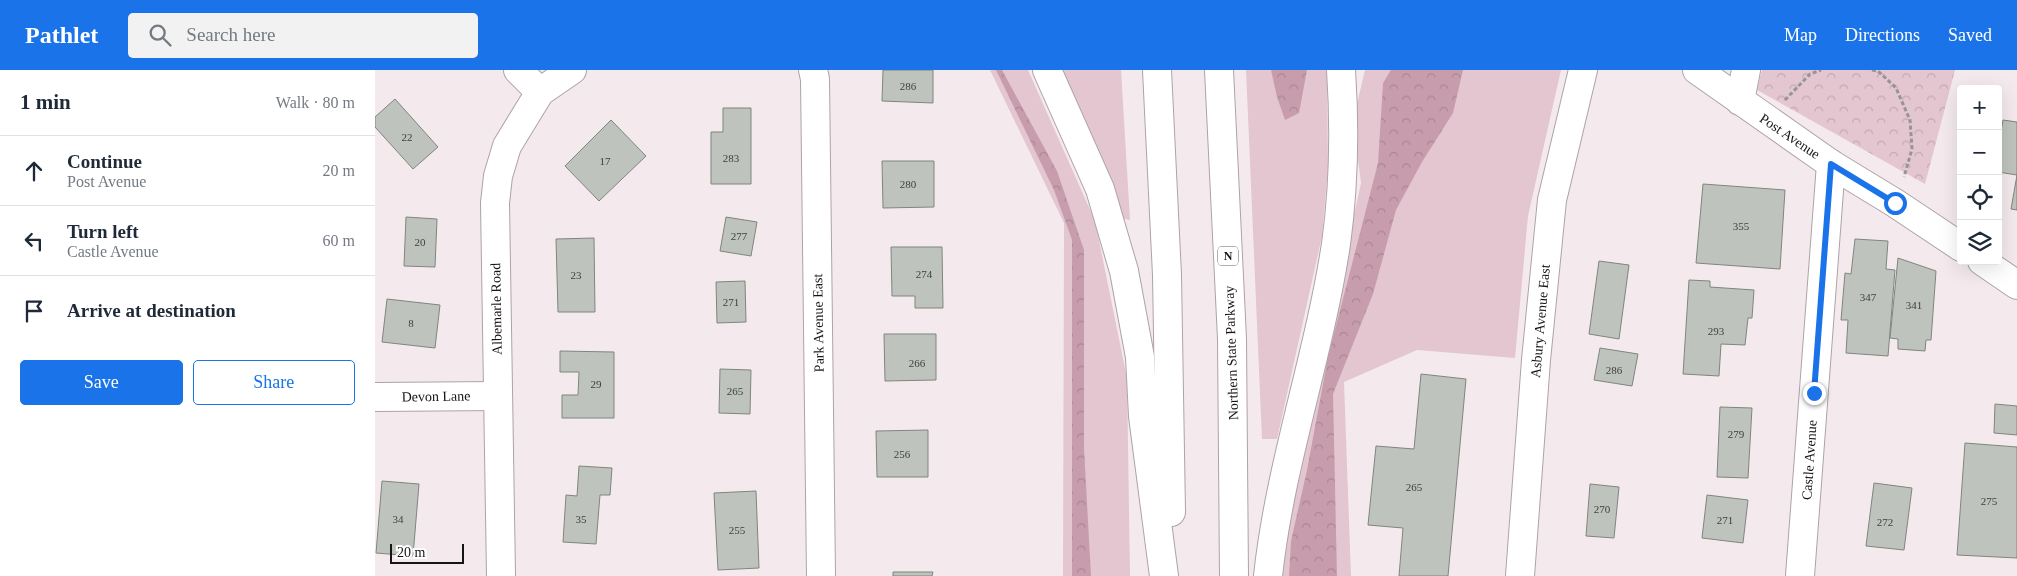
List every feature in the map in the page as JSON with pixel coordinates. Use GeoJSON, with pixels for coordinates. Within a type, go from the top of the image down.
{"type":"FeatureCollection","features":[{"type":"Feature","properties":{"kind":"main road"},"geometry":{"type":"LineString","coordinates":[[518,70],[540,92]]}},
{"type":"Feature","properties":{"kind":"main road","name":"Albemarle Road"},"geometry":{"type":"LineString","coordinates":[[501,576],[495,203],[498,176],[507,146],[540,92],[572,70]]}},
{"type":"Feature","properties":{"kind":"main road","name":"Park Avenue East"},"geometry":{"type":"LineString","coordinates":[[813,70],[815,79],[821,576]]}},
{"type":"Feature","properties":{"kind":"main road"},"geometry":{"type":"LineString","coordinates":[[1047,70],[1100,189],[1124,272],[1140,357],[1143,416],[1165,576]]}},
{"type":"Feature","properties":{"kind":"main road"},"geometry":{"type":"LineString","coordinates":[[1157,70],[1167,275],[1172,576]]}},
{"type":"Feature","properties":{"kind":"main road","name":"Northern State Parkway"},"geometry":{"type":"LineString","coordinates":[[1219,70],[1232,339],[1235,576]]}},
{"type":"Feature","properties":{"kind":"main road"},"geometry":{"type":"LineString","coordinates":[[1268,576],[1282,493],[1325,302],[1335,246],[1342,191],[1345,134],[1341,70]]}},
{"type":"Feature","properties":{"kind":"main road"},"geometry":{"type":"LineString","coordinates":[[1343,104],[1354,70]]}},
{"type":"Feature","properties":{"kind":"main road","name":"Asbury Avenue East"},"geometry":{"type":"LineString","coordinates":[[1520,576],[1536,360],[1552,200],[1583,70]]}},
{"type":"Feature","properties":{"kind":"main road","name":"Post Avenue"},"geometry":{"type":"LineString","coordinates":[[1697,70],[1831,164],[1895,203],[1957,244]]}},
{"type":"Feature","properties":{"kind":"main road"},"geometry":{"type":"LineString","coordinates":[[1740,101],[1746,70]]}},
{"type":"Feature","properties":{"kind":"main road","name":"Castle Avenue"},"geometry":{"type":"LineString","coordinates":[[1800,576],[1831,164]]}},
{"type":"Feature","properties":{"kind":"main road"},"geometry":{"type":"LineString","coordinates":[[1988,265],[2017,285]]}},
{"type":"Feature","properties":{"kind":"main road","name":"Devon Lane"},"geometry":{"type":"LineString","coordinates":[[375,397],[498,396]]}},
{"type":"Feature","properties":{"kind":"path"},"geometry":{"type":"LineString","coordinates":[[1783,102],[1810,74],[1821,70]]}},
{"type":"Feature","properties":{"kind":"path"},"geometry":{"type":"LineString","coordinates":[[1872,70],[1877,71],[1897,88],[1910,120],[1912,149],[1903,181]]}},
{"type":"Feature","properties":{"kind":"green space"},"geometry":{"type":"Polygon","coordinates":[[[990,70],[1028,70],[1095,221],[1127,378],[1130,576],[1063,576],[1064,223],[990,70]]]}},
{"type":"Feature","properties":{"kind":"green space"},"geometry":{"type":"Polygon","coordinates":[[[996,70],[1002,70],[1057,171],[1084,250],[1084,448],[1091,576],[1072,576],[1072,240],[1054,190],[996,70]]]}},
{"type":"Feature","properties":{"kind":"green space"},"geometry":{"type":"Polygon","coordinates":[[[1056,70],[1121,70],[1130,220],[1119,218],[1056,70]]]}},
{"type":"Feature","properties":{"kind":"green space"},"geometry":{"type":"Polygon","coordinates":[[[1246,70],[1327,70],[1328,167],[1322,236],[1277,439],[1262,439],[1246,70]]]}},
{"type":"Feature","properties":{"kind":"green space"},"geometry":{"type":"Polygon","coordinates":[[[1271,70],[1307,70],[1299,113],[1285,120],[1277,97],[1271,70]]]}},
{"type":"Feature","properties":{"kind":"green space"},"geometry":{"type":"Polygon","coordinates":[[[1365,70],[1561,70],[1528,216],[1515,358],[1417,350],[1344,382],[1351,576],[1279,576],[1298,472],[1361,183],[1353,121],[1365,70]]]}},
{"type":"Feature","properties":{"kind":"green space"},"geometry":{"type":"Polygon","coordinates":[[[1391,70],[1463,70],[1453,113],[1422,162],[1396,210],[1373,294],[1333,394],[1337,576],[1289,576],[1291,541],[1307,470],[1328,357],[1378,163],[1383,83],[1391,70]]]}},
{"type":"Feature","properties":{"kind":"green space"},"geometry":{"type":"Polygon","coordinates":[[[1762,70],[1955,70],[1925,184],[1757,90],[1762,70]]]}},
{"type":"Feature","properties":{"kind":"building"},"geometry":{"type":"Polygon","coordinates":[[[883,70],[933,70],[933,103],[882,101],[883,70]]]}},
{"type":"Feature","properties":{"kind":"building"},"geometry":{"type":"Polygon","coordinates":[[[395,99],[438,147],[413,169],[375,127],[375,117],[395,99]]]}},
{"type":"Feature","properties":{"kind":"building"},"geometry":{"type":"Polygon","coordinates":[[[723,108],[751,108],[751,184],[711,184],[711,132],[723,132],[723,108]]]}},
{"type":"Feature","properties":{"kind":"building"},"geometry":{"type":"Polygon","coordinates":[[[611,120],[646,156],[599,201],[565,166],[611,120]]]}},
{"type":"Feature","properties":{"kind":"building"},"geometry":{"type":"Polygon","coordinates":[[[2003,120],[2017,122],[2017,175],[2002,173],[2003,120]]]}},
{"type":"Feature","properties":{"kind":"building"},"geometry":{"type":"Polygon","coordinates":[[[882,161],[934,161],[934,207],[883,208],[882,161]]]}},
{"type":"Feature","properties":{"kind":"building"},"geometry":{"type":"Polygon","coordinates":[[[2017,175],[2017,210],[2011,209],[2017,175]]]}},
{"type":"Feature","properties":{"kind":"building"},"geometry":{"type":"Polygon","coordinates":[[[1703,184],[1785,190],[1780,269],[1696,263],[1703,184]]]}},
{"type":"Feature","properties":{"kind":"building"},"geometry":{"type":"Polygon","coordinates":[[[406,217],[437,219],[435,267],[404,266],[406,217]]]}},
{"type":"Feature","properties":{"kind":"building"},"geometry":{"type":"Polygon","coordinates":[[[726,217],[757,222],[751,256],[720,251],[726,217]]]}},
{"type":"Feature","properties":{"kind":"building"},"geometry":{"type":"Polygon","coordinates":[[[594,238],[595,312],[558,312],[556,239],[594,238]]]}},
{"type":"Feature","properties":{"kind":"building"},"geometry":{"type":"Polygon","coordinates":[[[1855,239],[1888,241],[1886,269],[1895,270],[1888,356],[1846,353],[1848,320],[1841,320],[1845,273],[1851,274],[1855,239]]]}},
{"type":"Feature","properties":{"kind":"building"},"geometry":{"type":"Polygon","coordinates":[[[891,247],[942,247],[943,308],[915,308],[915,296],[892,296],[891,247]]]}},
{"type":"Feature","properties":{"kind":"building"},"geometry":{"type":"Polygon","coordinates":[[[1898,258],[1936,271],[1931,340],[1926,340],[1925,351],[1898,349],[1898,339],[1890,338],[1898,258]]]}},
{"type":"Feature","properties":{"kind":"building"},"geometry":{"type":"Polygon","coordinates":[[[1599,261],[1629,265],[1619,339],[1589,334],[1599,261]]]}},
{"type":"Feature","properties":{"kind":"building"},"geometry":{"type":"Polygon","coordinates":[[[1689,280],[1710,281],[1710,287],[1754,290],[1752,318],[1748,318],[1745,345],[1721,344],[1719,376],[1683,374],[1689,280]]]}},
{"type":"Feature","properties":{"kind":"building"},"geometry":{"type":"Polygon","coordinates":[[[745,281],[746,322],[717,323],[716,282],[745,281]]]}},
{"type":"Feature","properties":{"kind":"building"},"geometry":{"type":"Polygon","coordinates":[[[387,299],[440,305],[435,348],[382,342],[387,299]]]}},
{"type":"Feature","properties":{"kind":"building"},"geometry":{"type":"Polygon","coordinates":[[[884,334],[936,334],[936,380],[885,381],[884,334]]]}},
{"type":"Feature","properties":{"kind":"building"},"geometry":{"type":"Polygon","coordinates":[[[1600,348],[1638,354],[1632,386],[1594,380],[1600,348]]]}},
{"type":"Feature","properties":{"kind":"building"},"geometry":{"type":"Polygon","coordinates":[[[560,351],[614,352],[614,418],[562,418],[562,395],[578,395],[579,372],[560,372],[560,351]]]}},
{"type":"Feature","properties":{"kind":"building"},"geometry":{"type":"Polygon","coordinates":[[[720,369],[751,370],[750,414],[719,413],[720,369]]]}},
{"type":"Feature","properties":{"kind":"building"},"geometry":{"type":"Polygon","coordinates":[[[1421,374],[1466,379],[1448,576],[1399,576],[1403,528],[1368,525],[1376,446],[1414,449],[1421,374]]]}},
{"type":"Feature","properties":{"kind":"building"},"geometry":{"type":"Polygon","coordinates":[[[1995,404],[2017,406],[2017,435],[1994,433],[1995,404]]]}},
{"type":"Feature","properties":{"kind":"building"},"geometry":{"type":"Polygon","coordinates":[[[1720,407],[1752,408],[1748,478],[1717,477],[1720,407]]]}},
{"type":"Feature","properties":{"kind":"building"},"geometry":{"type":"Polygon","coordinates":[[[928,430],[928,477],[877,477],[876,431],[928,430]]]}},
{"type":"Feature","properties":{"kind":"building"},"geometry":{"type":"Polygon","coordinates":[[[1965,443],[2017,447],[2017,558],[1957,555],[1965,443]]]}},
{"type":"Feature","properties":{"kind":"building"},"geometry":{"type":"Polygon","coordinates":[[[579,466],[612,468],[610,495],[600,495],[596,544],[563,542],[566,495],[577,496],[579,466]]]}},
{"type":"Feature","properties":{"kind":"building"},"geometry":{"type":"Polygon","coordinates":[[[382,481],[419,484],[413,556],[376,553],[382,481]]]}},
{"type":"Feature","properties":{"kind":"building"},"geometry":{"type":"Polygon","coordinates":[[[1874,483],[1912,488],[1904,550],[1866,546],[1874,483]]]}},
{"type":"Feature","properties":{"kind":"building"},"geometry":{"type":"Polygon","coordinates":[[[1590,484],[1619,487],[1614,538],[1586,536],[1590,484]]]}},
{"type":"Feature","properties":{"kind":"building"},"geometry":{"type":"Polygon","coordinates":[[[756,491],[759,568],[718,570],[714,493],[756,491]]]}},
{"type":"Feature","properties":{"kind":"building"},"geometry":{"type":"Polygon","coordinates":[[[1707,495],[1748,500],[1743,543],[1702,538],[1707,495]]]}},
{"type":"Feature","properties":{"kind":"building"},"geometry":{"type":"Polygon","coordinates":[[[893,572],[933,572],[932,576],[893,576],[893,572]]]}},
{"type":"Feature","properties":{"kind":"route"},"geometry":{"type":"LineString","coordinates":[[1814,393],[1831,164],[1895,203]]}}]}
